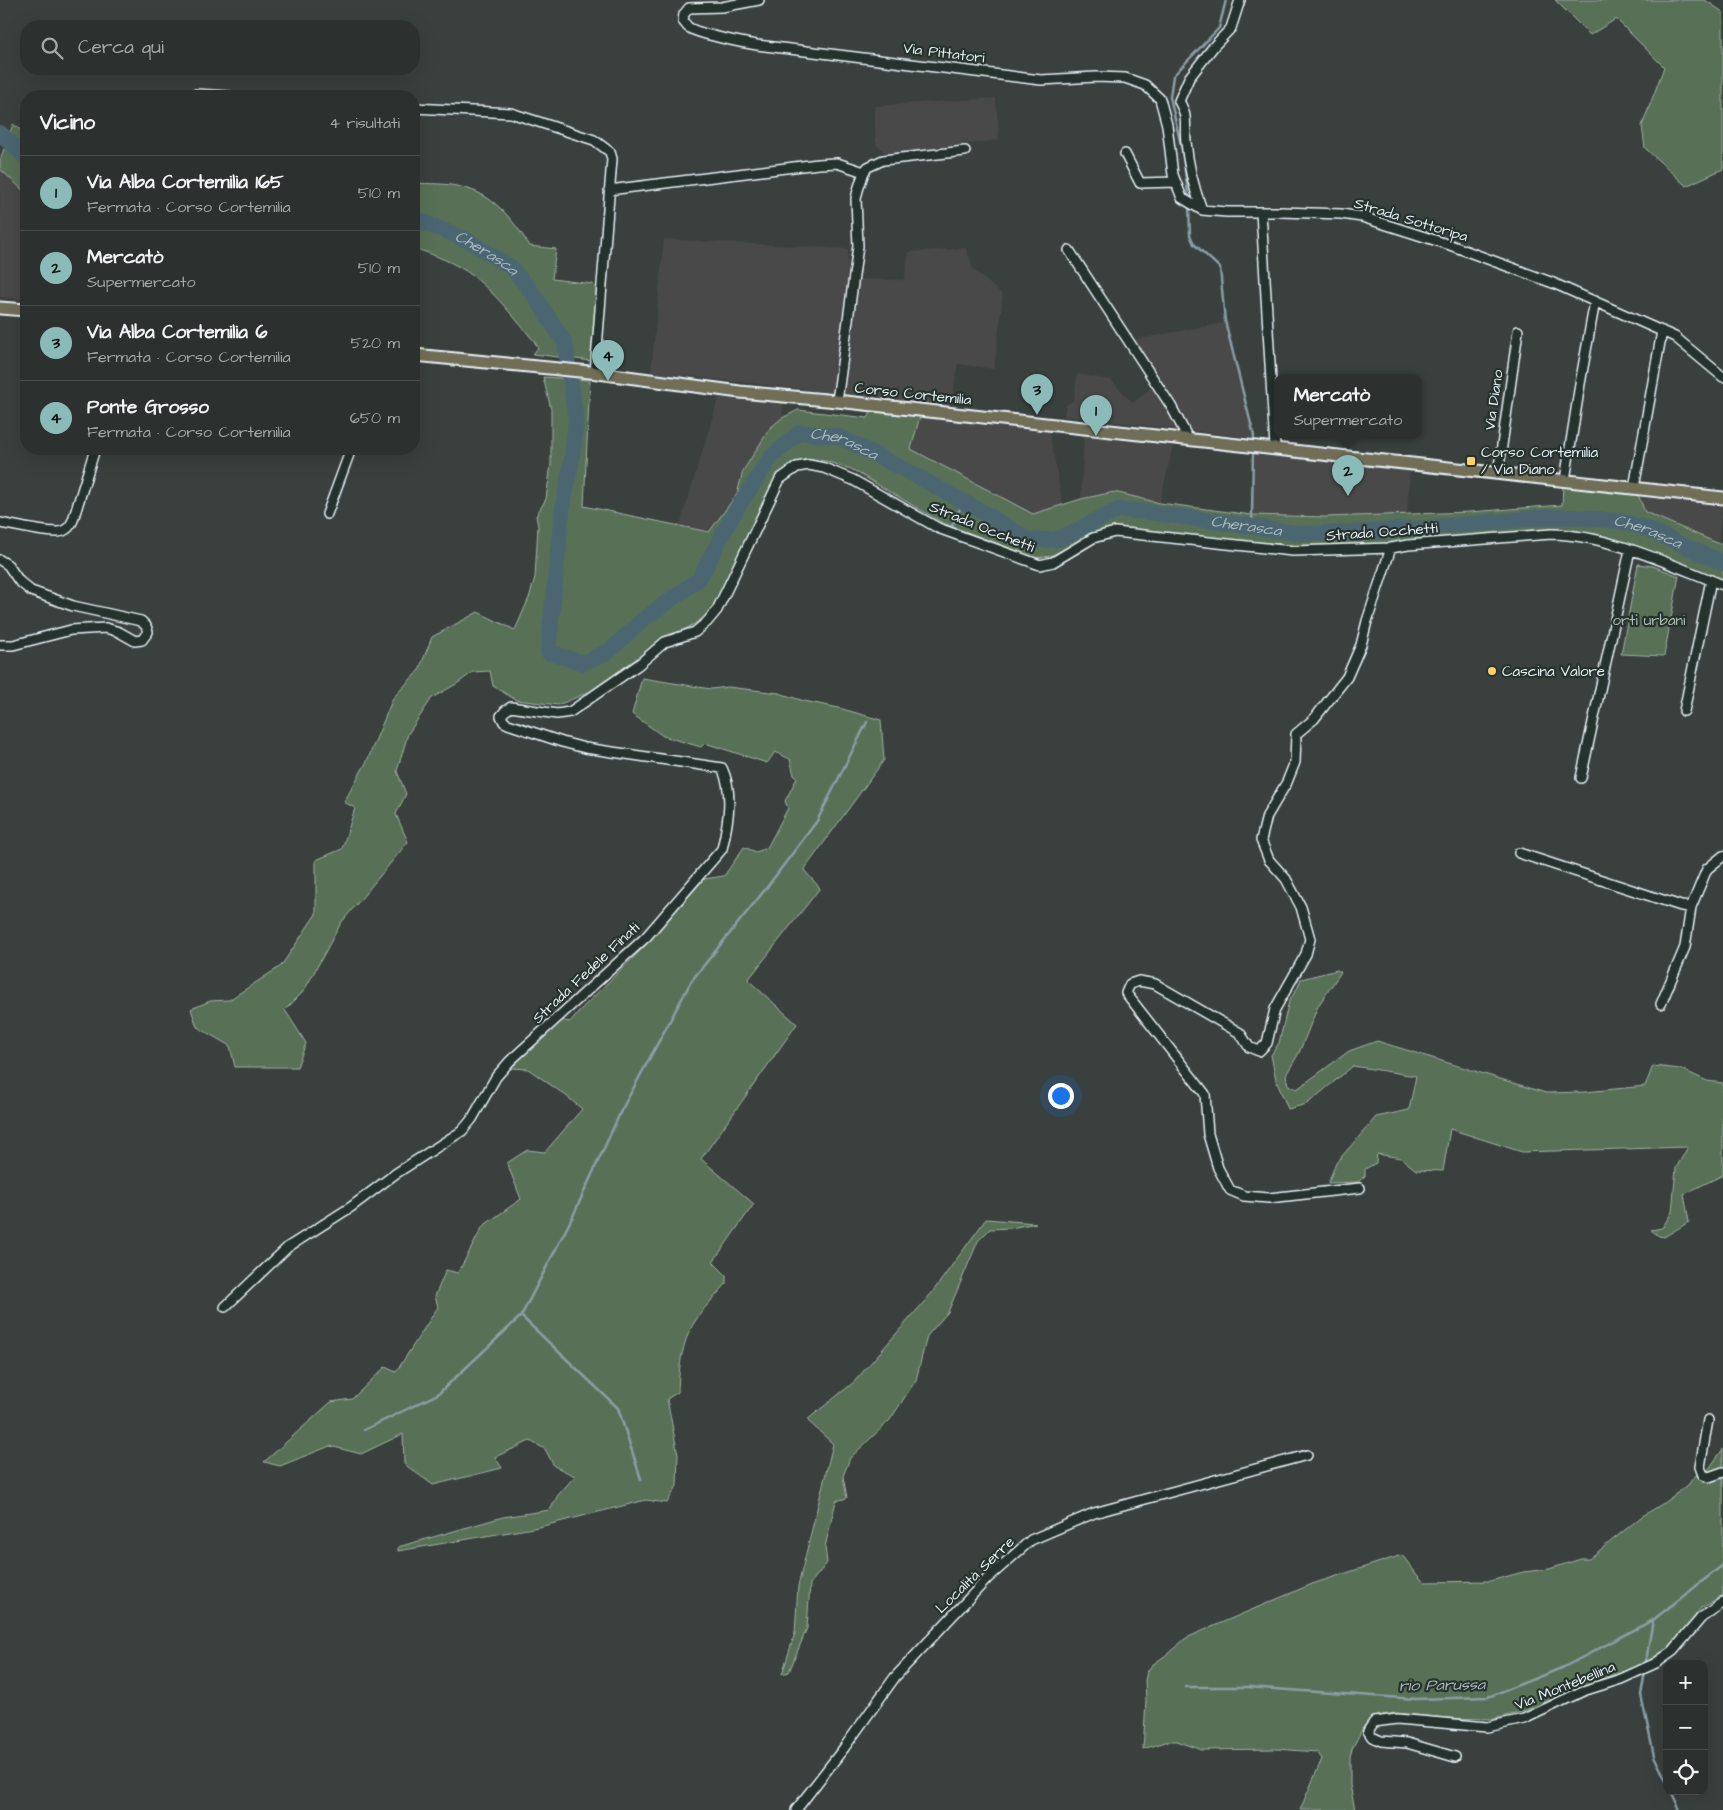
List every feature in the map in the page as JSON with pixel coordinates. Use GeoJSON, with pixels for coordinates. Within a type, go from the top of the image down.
{"type":"FeatureCollection","features":[{"type":"Feature","properties":{"kind":"main road"},"geometry":{"type":"LineString","coordinates":[[0,308],[20,310]]}},
{"type":"Feature","properties":{"kind":"main road","name":"Corso Cortemilia"},"geometry":{"type":"LineString","coordinates":[[420,357],[557,368],[740,392],[1275,448]]}},
{"type":"Feature","properties":{"kind":"main road"},"geometry":{"type":"LineString","coordinates":[[1275,448],[1723,498]]}},
{"type":"Feature","properties":{"kind":"street","name":"Via Pittatori"},"geometry":{"type":"LineString","coordinates":[[759,0],[722,7],[689,8],[684,14],[683,21],[688,28],[737,42],[757,45],[1040,80],[1096,77],[1125,78],[1145,85],[1160,100],[1167,125],[1173,175],[1183,199],[1199,208]]}},
{"type":"Feature","properties":{"kind":"street"},"geometry":{"type":"LineString","coordinates":[[1199,208],[1189,164],[1186,141],[1186,113],[1179,101],[1189,78],[1231,28],[1240,0]]}},
{"type":"Feature","properties":{"kind":"street"},"geometry":{"type":"LineString","coordinates":[[420,108],[511,113],[594,140],[610,152],[612,159],[593,372]]}},
{"type":"Feature","properties":{"kind":"street"},"geometry":{"type":"LineString","coordinates":[[837,401],[858,246],[856,199],[864,172],[872,164],[883,160],[965,152]]}},
{"type":"Feature","properties":{"kind":"street"},"geometry":{"type":"LineString","coordinates":[[1124,154],[1140,183],[1176,182]]}},
{"type":"Feature","properties":{"kind":"street"},"geometry":{"type":"LineString","coordinates":[[609,190],[818,164],[837,163],[864,172]]}},
{"type":"Feature","properties":{"kind":"street","name":"Strada Sottoripa"},"geometry":{"type":"LineString","coordinates":[[1199,208],[1227,212],[1341,214],[1362,217],[1450,245],[1553,283],[1675,337],[1723,377]]}},
{"type":"Feature","properties":{"kind":"street"},"geometry":{"type":"LineString","coordinates":[[1262,212],[1274,430]]}},
{"type":"Feature","properties":{"kind":"street"},"geometry":{"type":"LineString","coordinates":[[1069,250],[1171,406],[1189,440]]}},
{"type":"Feature","properties":{"kind":"street"},"geometry":{"type":"LineString","coordinates":[[1565,480],[1595,301]]}},
{"type":"Feature","properties":{"kind":"street","name":"Via Diano"},"geometry":{"type":"LineString","coordinates":[[1498,474],[1518,331]]}},
{"type":"Feature","properties":{"kind":"street"},"geometry":{"type":"LineString","coordinates":[[1634,488],[1662,331]]}},
{"type":"Feature","properties":{"kind":"street"},"geometry":{"type":"LineString","coordinates":[[1275,439],[1275,448]]}},
{"type":"Feature","properties":{"kind":"street"},"geometry":{"type":"LineString","coordinates":[[0,523],[55,532],[68,528],[73,520],[93,455]]}},
{"type":"Feature","properties":{"kind":"street"},"geometry":{"type":"LineString","coordinates":[[327,514],[349,455]]}},
{"type":"Feature","properties":{"kind":"street","name":"Strada Occhetti"},"geometry":{"type":"LineString","coordinates":[[501,716],[511,707],[557,714],[570,712],[618,680],[665,642],[696,632],[718,610],[780,480],[797,467],[809,465],[824,468],[853,480],[938,528],[1040,565],[1053,562],[1093,538],[1115,532],[1293,551],[1391,548],[1408,545],[1573,534],[1630,550],[1723,585]]}},
{"type":"Feature","properties":{"kind":"street"},"geometry":{"type":"LineString","coordinates":[[1360,1188],[1270,1198],[1244,1196],[1230,1190],[1218,1168],[1208,1134],[1205,1094],[1126,993],[1130,984],[1139,981],[1154,984],[1240,1033],[1249,1047],[1259,1051],[1267,1043],[1275,1009],[1306,954],[1310,939],[1301,907],[1286,878],[1269,860],[1261,840],[1267,816],[1287,782],[1295,762],[1296,734],[1314,719],[1351,669],[1361,645],[1391,548]]}},
{"type":"Feature","properties":{"kind":"street"},"geometry":{"type":"LineString","coordinates":[[1580,778],[1630,550]]}},
{"type":"Feature","properties":{"kind":"street"},"geometry":{"type":"LineString","coordinates":[[0,560],[8,565],[19,581],[31,591],[74,606],[141,622],[146,626],[148,632],[142,640],[135,641],[119,632],[106,628],[72,630],[13,645],[0,645]]}},
{"type":"Feature","properties":{"kind":"street"},"geometry":{"type":"LineString","coordinates":[[1684,711],[1711,580]]}},
{"type":"Feature","properties":{"kind":"street","name":"Strada Fedele Finati"},"geometry":{"type":"LineString","coordinates":[[225,1307],[293,1243],[351,1207],[395,1174],[462,1131],[472,1119],[496,1077],[510,1061],[646,937],[722,849],[726,833],[729,794],[726,777],[722,768],[585,748],[508,724],[504,722],[501,716]]}},
{"type":"Feature","properties":{"kind":"street"},"geometry":{"type":"LineString","coordinates":[[1519,853],[1681,906],[1692,907]]}},
{"type":"Feature","properties":{"kind":"street"},"geometry":{"type":"LineString","coordinates":[[1661,1004],[1685,947],[1692,907],[1707,869],[1723,856]]}},
{"type":"Feature","properties":{"kind":"street"},"geometry":{"type":"LineString","coordinates":[[1708,1420],[1700,1467],[1703,1475],[1709,1477],[1723,1472]]}},
{"type":"Feature","properties":{"kind":"street","name":"Località Serre"},"geometry":{"type":"LineString","coordinates":[[796,1810],[895,1677],[989,1577],[1031,1540],[1094,1513],[1307,1455]]}},
{"type":"Feature","properties":{"kind":"street","name":"Via Montebellina"},"geometry":{"type":"LineString","coordinates":[[1455,1757],[1407,1742],[1381,1741],[1372,1737],[1368,1731],[1374,1722],[1397,1719],[1487,1727],[1524,1719],[1583,1691],[1651,1665],[1673,1651],[1701,1618],[1723,1602]]}},
{"type":"Feature","properties":{"kind":"shaded area"},"geometry":{"type":"Polygon","coordinates":[[[996,98],[999,140],[887,154],[876,144],[874,106],[996,98]]]}},
{"type":"Feature","properties":{"kind":"shaded area"},"geometry":{"type":"Polygon","coordinates":[[[0,169],[20,187],[20,299],[0,297],[0,169]]]}},
{"type":"Feature","properties":{"kind":"shaded area"},"geometry":{"type":"Polygon","coordinates":[[[664,239],[848,249],[847,279],[904,280],[909,252],[966,248],[973,269],[1003,295],[994,369],[958,364],[951,406],[651,372],[664,239]]]}},
{"type":"Feature","properties":{"kind":"shaded area"},"geometry":{"type":"Polygon","coordinates":[[[1228,322],[1253,438],[1064,416],[1066,405],[1074,400],[1077,374],[1111,380],[1133,403],[1161,379],[1133,340],[1228,322]]]}},
{"type":"Feature","properties":{"kind":"shaded area"},"geometry":{"type":"Polygon","coordinates":[[[719,396],[783,402],[782,418],[770,428],[743,471],[737,494],[709,532],[680,525],[719,396]]]}},
{"type":"Feature","properties":{"kind":"shaded area"},"geometry":{"type":"Polygon","coordinates":[[[920,416],[1049,430],[1063,505],[1033,514],[910,449],[920,416]]]}},
{"type":"Feature","properties":{"kind":"shaded area"},"geometry":{"type":"Polygon","coordinates":[[[1084,433],[1173,446],[1160,503],[1114,492],[1081,499],[1084,433]]]}},
{"type":"Feature","properties":{"kind":"shaded area"},"geometry":{"type":"Polygon","coordinates":[[[1255,452],[1410,468],[1407,514],[1325,517],[1252,515],[1255,452]]]}},
{"type":"Feature","properties":{"kind":"shaded area"},"geometry":{"type":"Polygon","coordinates":[[[1637,492],[1723,502],[1718,543],[1645,512],[1637,492]]]}},
{"type":"Feature","properties":{"kind":"green space"},"geometry":{"type":"Polygon","coordinates":[[[1555,0],[1705,0],[1723,12],[1723,169],[1686,186],[1645,148],[1642,126],[1664,67],[1616,19],[1590,35],[1555,0]]]}},
{"type":"Feature","properties":{"kind":"green space"},"geometry":{"type":"Polygon","coordinates":[[[13,124],[20,129],[20,187],[0,169],[0,160],[13,124]]]}},
{"type":"Feature","properties":{"kind":"green space"},"geometry":{"type":"Polygon","coordinates":[[[420,183],[455,186],[473,190],[483,195],[509,217],[530,246],[556,249],[552,279],[593,284],[597,290],[592,361],[533,354],[538,348],[534,341],[490,291],[466,271],[420,250],[420,183]]]}},
{"type":"Feature","properties":{"kind":"green space"},"geometry":{"type":"Polygon","coordinates":[[[543,377],[590,380],[584,506],[709,532],[737,494],[743,471],[770,428],[782,418],[798,410],[868,418],[872,411],[920,416],[911,449],[1033,514],[1081,499],[1114,492],[1160,503],[1252,515],[1325,517],[1470,512],[1562,505],[1563,484],[1637,492],[1645,512],[1717,543],[1723,543],[1723,579],[1621,542],[1600,536],[1557,529],[1408,540],[1397,543],[1302,546],[1116,530],[1095,533],[1051,556],[1036,558],[943,523],[851,469],[825,461],[806,459],[791,465],[777,477],[716,603],[706,617],[663,640],[589,692],[558,705],[516,700],[493,686],[490,671],[473,672],[432,698],[408,734],[397,771],[406,794],[396,814],[408,842],[341,923],[304,991],[285,1010],[306,1043],[297,1067],[235,1067],[230,1046],[197,1027],[191,1009],[210,1001],[229,1000],[281,966],[316,914],[316,860],[342,849],[355,808],[344,802],[367,761],[393,698],[419,670],[432,637],[478,612],[515,630],[529,598],[535,577],[538,526],[536,516],[546,499],[551,464],[551,409],[543,377]]]}},
{"type":"Feature","properties":{"kind":"green space","name":"orti urbani"},"geometry":{"type":"Polygon","coordinates":[[[1638,564],[1653,566],[1679,576],[1664,656],[1621,654],[1638,564]]]}},
{"type":"Feature","properties":{"kind":"green space"},"geometry":{"type":"Polygon","coordinates":[[[642,678],[711,689],[728,687],[779,693],[881,720],[884,760],[804,870],[820,888],[748,980],[797,1024],[701,1159],[754,1204],[713,1262],[726,1275],[726,1284],[704,1308],[688,1334],[682,1353],[678,1392],[667,1399],[678,1455],[677,1486],[667,1503],[646,1500],[539,1527],[398,1551],[398,1547],[503,1517],[550,1510],[558,1495],[575,1476],[554,1466],[545,1449],[530,1441],[495,1457],[502,1468],[433,1485],[404,1464],[403,1434],[361,1454],[330,1446],[280,1466],[264,1462],[331,1402],[352,1399],[385,1367],[396,1372],[438,1307],[435,1296],[446,1270],[458,1273],[483,1226],[521,1199],[507,1163],[527,1150],[545,1152],[582,1109],[528,1069],[511,1068],[560,1020],[570,1022],[642,949],[704,879],[724,876],[744,847],[756,852],[767,848],[788,808],[785,801],[797,778],[794,775],[790,759],[775,752],[767,763],[705,743],[701,747],[663,736],[632,714],[642,678]]]}},
{"type":"Feature","properties":{"kind":"green space"},"geometry":{"type":"Polygon","coordinates":[[[1337,970],[1341,972],[1318,1006],[1299,1053],[1286,1075],[1288,1085],[1297,1089],[1349,1051],[1377,1041],[1546,1093],[1585,1092],[1645,1086],[1653,1066],[1681,1069],[1707,1081],[1723,1083],[1723,1175],[1684,1194],[1689,1222],[1664,1237],[1651,1230],[1662,1228],[1672,1212],[1676,1168],[1688,1147],[1522,1152],[1450,1129],[1443,1171],[1416,1170],[1401,1158],[1377,1154],[1376,1163],[1365,1169],[1365,1176],[1358,1182],[1328,1183],[1336,1163],[1376,1117],[1409,1110],[1416,1076],[1353,1066],[1307,1104],[1288,1109],[1276,1080],[1271,1055],[1279,1043],[1289,1001],[1301,979],[1337,970]]]}},
{"type":"Feature","properties":{"kind":"green space"},"geometry":{"type":"Polygon","coordinates":[[[986,1219],[1036,1223],[1011,1228],[990,1229],[978,1241],[948,1312],[927,1336],[916,1380],[890,1420],[850,1458],[843,1476],[847,1498],[836,1501],[825,1547],[827,1563],[810,1584],[807,1628],[789,1672],[782,1674],[795,1633],[798,1586],[833,1444],[807,1420],[854,1382],[931,1294],[986,1219]]]}},
{"type":"Feature","properties":{"kind":"green space"},"geometry":{"type":"Polygon","coordinates":[[[1723,1449],[1723,1595],[1701,1608],[1685,1630],[1668,1648],[1639,1667],[1606,1677],[1522,1712],[1494,1719],[1445,1718],[1396,1713],[1378,1716],[1370,1720],[1364,1726],[1350,1757],[1350,1785],[1355,1810],[1300,1810],[1322,1759],[1317,1752],[1277,1749],[1202,1750],[1177,1741],[1169,1741],[1143,1749],[1146,1701],[1145,1680],[1147,1672],[1152,1665],[1186,1638],[1312,1584],[1402,1555],[1424,1582],[1490,1581],[1523,1572],[1549,1569],[1581,1559],[1589,1559],[1641,1517],[1688,1485],[1700,1472],[1708,1470],[1723,1449]]]}},
{"type":"Feature","properties":{"kind":"waterway"},"geometry":{"type":"LineString","coordinates":[[1189,200],[1182,150],[1170,97],[1173,76],[1219,28],[1226,0]]}},
{"type":"Feature","properties":{"kind":"waterway","name":"Cherasca"},"geometry":{"type":"LineString","coordinates":[[0,133],[20,151]]}},
{"type":"Feature","properties":{"kind":"waterway"},"geometry":{"type":"LineString","coordinates":[[1189,205],[1190,235],[1194,244],[1220,268],[1225,321],[1254,436],[1253,443]]}},
{"type":"Feature","properties":{"kind":"waterway","name":"Cherasca"},"geometry":{"type":"LineString","coordinates":[[420,220],[467,240],[511,267],[534,295],[565,343],[576,419],[572,458],[562,511],[548,652],[583,663],[609,651],[641,621],[699,579],[734,513],[771,457],[800,432],[840,437],[988,515],[1030,541],[1059,539],[1118,510],[1141,511],[1303,534],[1369,532],[1548,517],[1572,517],[1619,521],[1645,528],[1723,563]]}},
{"type":"Feature","properties":{"kind":"waterway"},"geometry":{"type":"LineString","coordinates":[[1253,449],[1252,517],[1257,528]]}},
{"type":"Feature","properties":{"kind":"waterway"},"geometry":{"type":"LineString","coordinates":[[950,530],[963,502]]}},
{"type":"Feature","properties":{"kind":"waterway"},"geometry":{"type":"LineString","coordinates":[[364,1430],[438,1394],[521,1316],[573,1216],[621,1111],[692,980],[764,891],[817,821],[867,722]]}},
{"type":"Feature","properties":{"kind":"waterway"},"geometry":{"type":"LineString","coordinates":[[521,1316],[618,1408],[641,1479]]}},
{"type":"Feature","properties":{"kind":"waterway","name":"rio Parussa"},"geometry":{"type":"LineString","coordinates":[[1186,1687],[1248,1687],[1416,1699],[1488,1697],[1564,1667],[1653,1620],[1723,1565]]}},
{"type":"Feature","properties":{"kind":"waterway"},"geometry":{"type":"LineString","coordinates":[[1645,1666],[1653,1620]]}},
{"type":"Feature","properties":{"kind":"waterway"},"geometry":{"type":"LineString","coordinates":[[1645,1671],[1641,1695],[1654,1756],[1663,1774]]}},
{"type":"Feature","properties":{"kind":"waterway"},"geometry":{"type":"LineString","coordinates":[[1673,1795],[1680,1810]]}},
{"type":"Feature","properties":{"kind":"place","name":"Ponte Grosso"},"geometry":{"type":"Point","coordinates":[608,381]}},
{"type":"Feature","properties":{"kind":"place","name":"Via Alba Cortemilia 6"},"geometry":{"type":"Point","coordinates":[1037,415]}},
{"type":"Feature","properties":{"kind":"place","name":"Via Alba Cortemilia 165"},"geometry":{"type":"Point","coordinates":[1096,436]}},
{"type":"Feature","properties":{"kind":"place","name":"Corso Cortemilia / Via Diano"},"geometry":{"type":"Point","coordinates":[1471,461]}},
{"type":"Feature","properties":{"kind":"place","name":"Mercatò"},"geometry":{"type":"Point","coordinates":[1348,496]}},
{"type":"Feature","properties":{"kind":"place","name":"Cascina Valore"},"geometry":{"type":"Point","coordinates":[1492,671]}}]}
